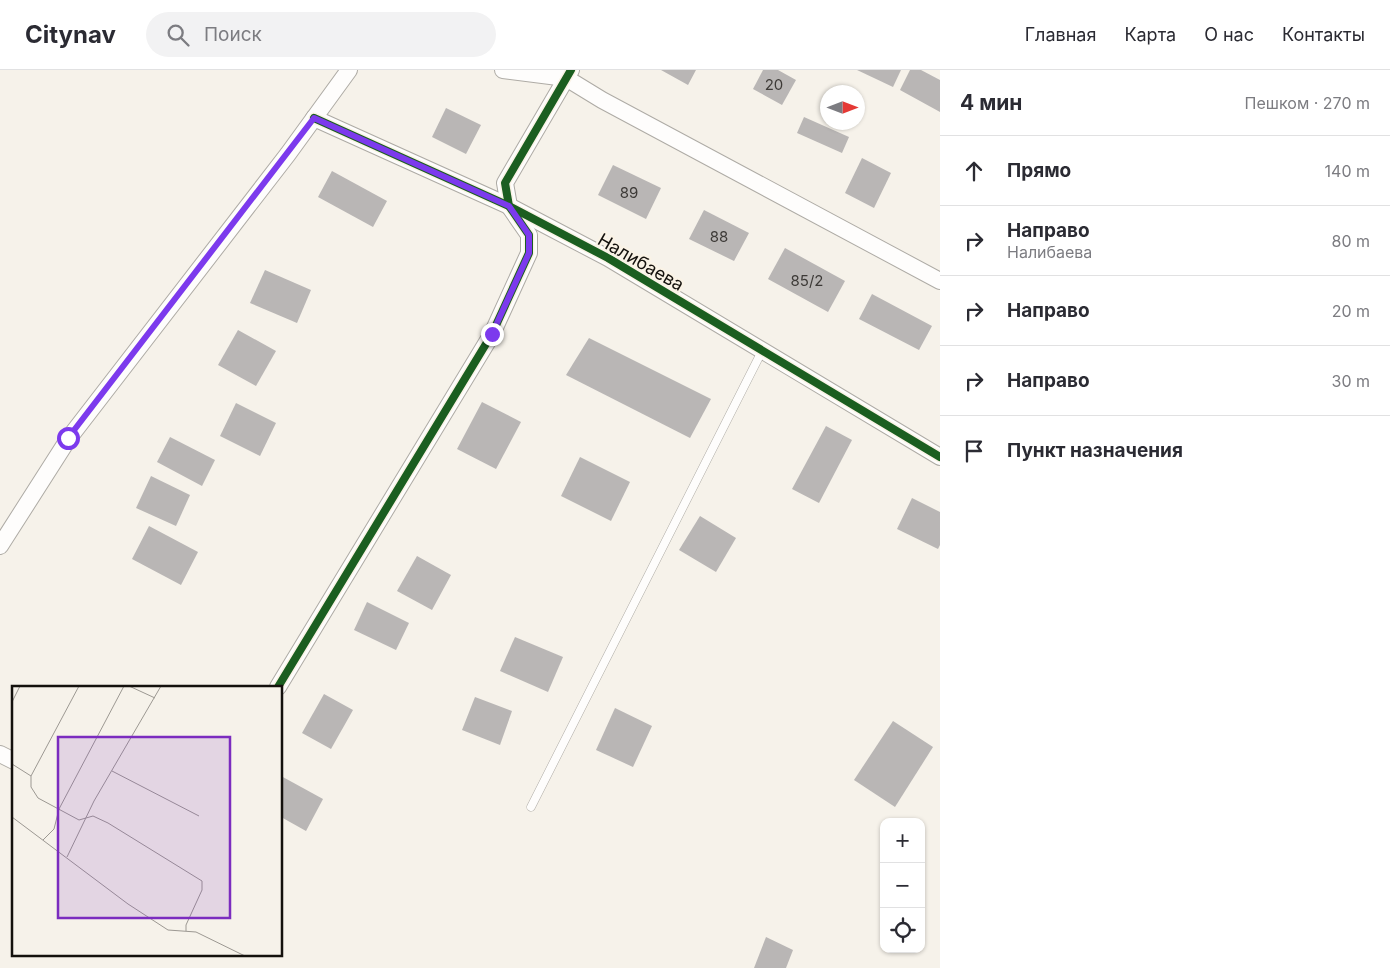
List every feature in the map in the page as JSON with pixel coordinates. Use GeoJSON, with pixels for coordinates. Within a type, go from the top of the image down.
{"type":"FeatureCollection","features":[{"type":"Feature","properties":{"kind":"street"},"geometry":{"type":"LineString","coordinates":[[0,546],[68,438],[349,70]]}},
{"type":"Feature","properties":{"kind":"street"},"geometry":{"type":"LineString","coordinates":[[503,70],[568,74],[602,100],[940,281]]}},
{"type":"Feature","properties":{"kind":"street"},"geometry":{"type":"LineString","coordinates":[[279,686],[492,334],[529,253],[529,235],[509,206],[506,183],[568,74]]}},
{"type":"Feature","properties":{"kind":"street","name":"Налибаева"},"geometry":{"type":"LineString","coordinates":[[314,118],[509,206],[608,258],[940,457]]}},
{"type":"Feature","properties":{"kind":"street"},"geometry":{"type":"LineString","coordinates":[[0,754],[12,760]]}},
{"type":"Feature","properties":{"kind":"lane"},"geometry":{"type":"LineString","coordinates":[[531,806],[762,351]]}},
{"type":"Feature","properties":{"kind":"building"},"geometry":{"type":"Polygon","coordinates":[[[661,70],[696,70],[688,85],[661,70]]]}},
{"type":"Feature","properties":{"kind":"building"},"geometry":{"type":"Polygon","coordinates":[[[763,70],[778,70],[796,80],[782,105],[753,89],[763,70]]]}},
{"type":"Feature","properties":{"kind":"building"},"geometry":{"type":"Polygon","coordinates":[[[857,70],[901,70],[893,87],[857,70]]]}},
{"type":"Feature","properties":{"kind":"building"},"geometry":{"type":"Polygon","coordinates":[[[910,70],[921,70],[940,80],[940,112],[900,90],[910,70]]]}},
{"type":"Feature","properties":{"kind":"building"},"geometry":{"type":"Polygon","coordinates":[[[446,108],[481,125],[466,154],[432,137],[446,108]]]}},
{"type":"Feature","properties":{"kind":"building"},"geometry":{"type":"Polygon","coordinates":[[[804,117],[820,124],[820,130],[833,130],[849,137],[842,153],[797,133],[804,117]]]}},
{"type":"Feature","properties":{"kind":"building"},"geometry":{"type":"Polygon","coordinates":[[[862,158],[891,173],[874,208],[845,193],[862,158]]]}},
{"type":"Feature","properties":{"kind":"building"},"geometry":{"type":"Polygon","coordinates":[[[613,165],[661,188],[646,219],[598,195],[613,165]]]}},
{"type":"Feature","properties":{"kind":"building"},"geometry":{"type":"Polygon","coordinates":[[[332,171],[387,201],[373,227],[318,197],[332,171]]]}},
{"type":"Feature","properties":{"kind":"building"},"geometry":{"type":"Polygon","coordinates":[[[704,210],[749,233],[734,261],[689,239],[704,210]]]}},
{"type":"Feature","properties":{"kind":"building"},"geometry":{"type":"Polygon","coordinates":[[[785,248],[845,281],[828,312],[768,279],[785,248]]]}},
{"type":"Feature","properties":{"kind":"building"},"geometry":{"type":"Polygon","coordinates":[[[265,270],[311,290],[297,323],[250,303],[265,270]]]}},
{"type":"Feature","properties":{"kind":"building"},"geometry":{"type":"Polygon","coordinates":[[[872,294],[932,326],[919,350],[859,319],[872,294]]]}},
{"type":"Feature","properties":{"kind":"building"},"geometry":{"type":"Polygon","coordinates":[[[238,330],[276,351],[256,386],[218,365],[238,330]]]}},
{"type":"Feature","properties":{"kind":"building"},"geometry":{"type":"Polygon","coordinates":[[[589,338],[711,399],[690,438],[566,375],[589,338]]]}},
{"type":"Feature","properties":{"kind":"building"},"geometry":{"type":"Polygon","coordinates":[[[482,402],[521,422],[496,469],[457,449],[482,402]]]}},
{"type":"Feature","properties":{"kind":"building"},"geometry":{"type":"Polygon","coordinates":[[[236,403],[276,423],[260,456],[220,436],[236,403]]]}},
{"type":"Feature","properties":{"kind":"building"},"geometry":{"type":"Polygon","coordinates":[[[826,426],[852,440],[819,503],[792,489],[826,426]]]}},
{"type":"Feature","properties":{"kind":"building"},"geometry":{"type":"Polygon","coordinates":[[[170,437],[215,460],[202,486],[157,462],[170,437]]]}},
{"type":"Feature","properties":{"kind":"building"},"geometry":{"type":"Polygon","coordinates":[[[580,457],[630,482],[611,521],[561,496],[580,457]]]}},
{"type":"Feature","properties":{"kind":"building"},"geometry":{"type":"Polygon","coordinates":[[[151,476],[190,495],[176,526],[136,508],[151,476]]]}},
{"type":"Feature","properties":{"kind":"building"},"geometry":{"type":"Polygon","coordinates":[[[912,498],[940,512],[940,545],[938,549],[897,529],[912,498]]]}},
{"type":"Feature","properties":{"kind":"building"},"geometry":{"type":"Polygon","coordinates":[[[700,516],[736,538],[716,572],[679,550],[700,516]]]}},
{"type":"Feature","properties":{"kind":"building"},"geometry":{"type":"Polygon","coordinates":[[[149,526],[198,552],[181,585],[132,559],[149,526]]]}},
{"type":"Feature","properties":{"kind":"building"},"geometry":{"type":"Polygon","coordinates":[[[417,556],[451,575],[432,610],[397,591],[417,556]]]}},
{"type":"Feature","properties":{"kind":"building"},"geometry":{"type":"Polygon","coordinates":[[[367,602],[409,623],[396,650],[354,630],[367,602]]]}},
{"type":"Feature","properties":{"kind":"building"},"geometry":{"type":"Polygon","coordinates":[[[515,637],[563,657],[548,692],[500,671],[515,637]]]}},
{"type":"Feature","properties":{"kind":"building"},"geometry":{"type":"Polygon","coordinates":[[[324,694],[353,710],[331,749],[302,733],[324,694]]]}},
{"type":"Feature","properties":{"kind":"building"},"geometry":{"type":"Polygon","coordinates":[[[475,697],[512,711],[500,745],[462,730],[475,697]]]}},
{"type":"Feature","properties":{"kind":"building"},"geometry":{"type":"Polygon","coordinates":[[[615,708],[652,726],[633,767],[596,750],[615,708]]]}},
{"type":"Feature","properties":{"kind":"building"},"geometry":{"type":"Polygon","coordinates":[[[893,721],[933,747],[895,807],[854,780],[893,721]]]}},
{"type":"Feature","properties":{"kind":"building"},"geometry":{"type":"Polygon","coordinates":[[[282,777],[323,799],[306,831],[282,818],[282,777]]]}},
{"type":"Feature","properties":{"kind":"building"},"geometry":{"type":"Polygon","coordinates":[[[766,937],[793,950],[786,968],[754,968],[766,937]]]}},
{"type":"Feature","properties":{"kind":"cycle path"},"geometry":{"type":"LineString","coordinates":[[279,686],[492,334],[529,253],[529,235],[509,206],[505,183],[571,70]]}},
{"type":"Feature","properties":{"kind":"cycle path"},"geometry":{"type":"LineString","coordinates":[[314,118],[509,206],[608,258],[940,457]]}},
{"type":"Feature","properties":{"kind":"route"},"geometry":{"type":"LineString","coordinates":[[68,438],[314,118],[509,206],[529,235],[529,253],[492,334]]}}]}
